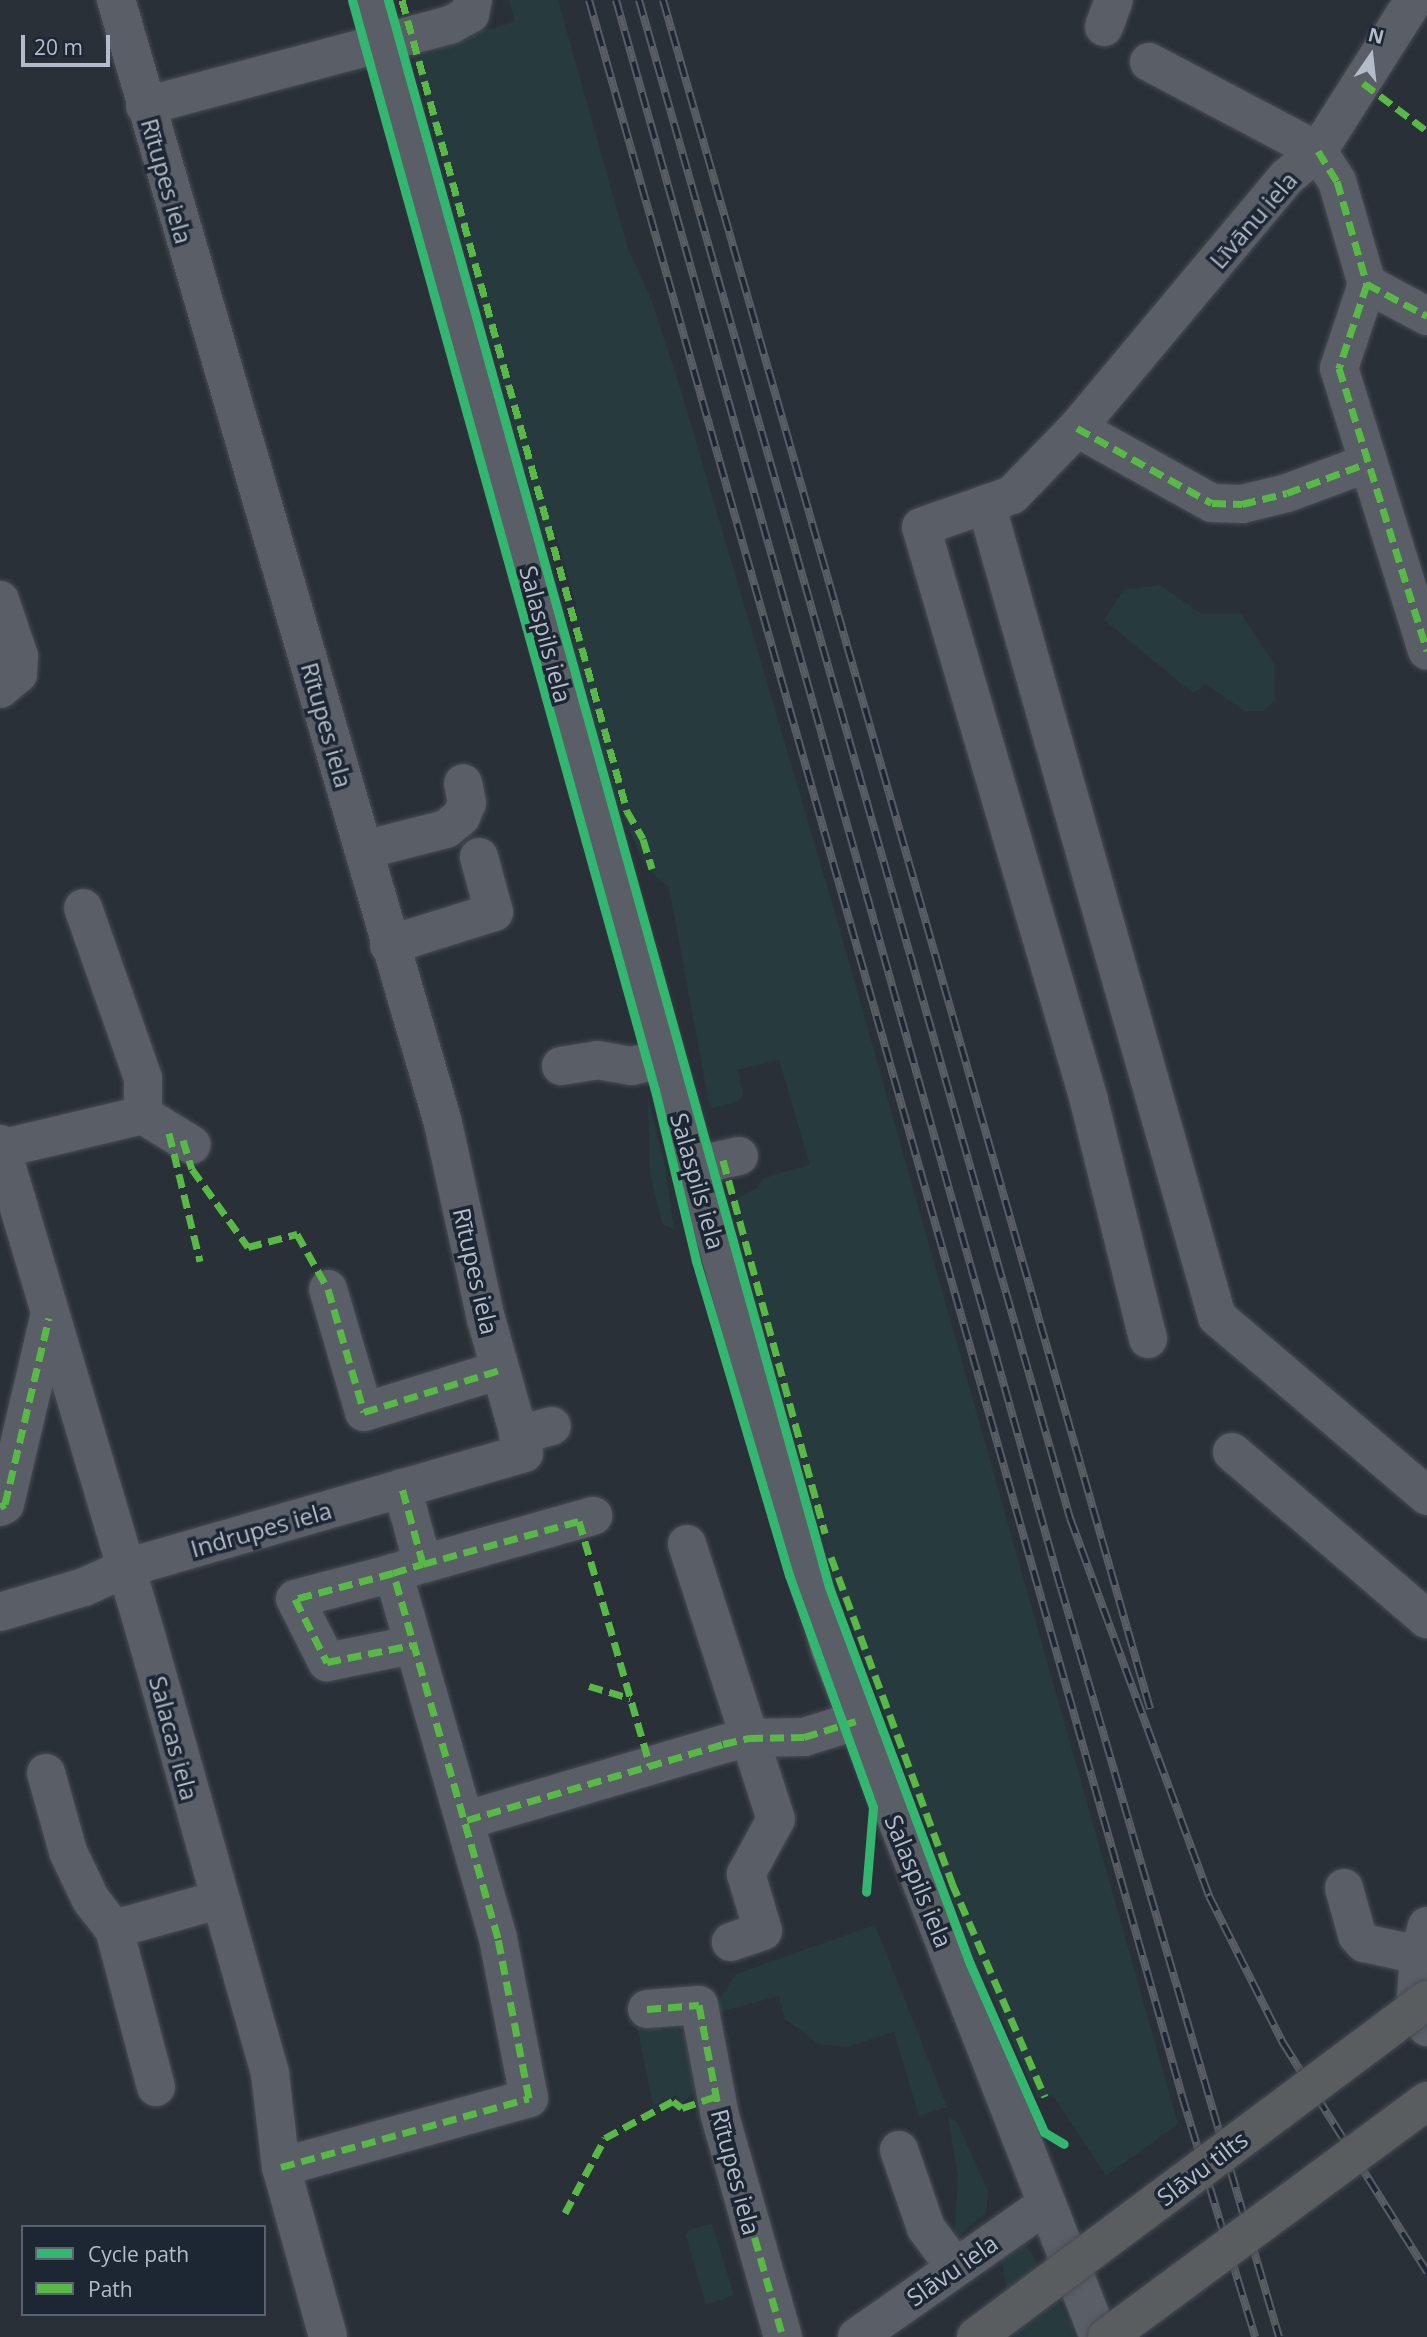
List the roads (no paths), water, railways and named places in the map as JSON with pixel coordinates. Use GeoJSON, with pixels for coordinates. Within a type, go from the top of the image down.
{"type":"FeatureCollection","features":[{"type":"Feature","properties":{"kind":"highway","name":"Slāvu tilts"},"geometry":{"type":"LineString","coordinates":[[976,2337],[1427,2000]]}},
{"type":"Feature","properties":{"kind":"highway"},"geometry":{"type":"LineString","coordinates":[[1107,2337],[1427,2101]]}},
{"type":"Feature","properties":{"kind":"street","name":"Rītupes iela"},"geometry":{"type":"LineString","coordinates":[[116,0],[443,1123],[500,1370],[532,1438]]}},
{"type":"Feature","properties":{"kind":"street","name":"Salaspils iela"},"geometry":{"type":"LineString","coordinates":[[371,0],[798,1546],[856,1721],[1099,2337]]}},
{"type":"Feature","properties":{"kind":"street"},"geometry":{"type":"LineString","coordinates":[[145,106],[450,25],[470,14],[473,0]]}},
{"type":"Feature","properties":{"kind":"street","name":"Līvānu iela"},"geometry":{"type":"LineString","coordinates":[[1148,1339],[1088,1100],[921,527],[1012,495],[1077,428],[1287,177],[1318,151],[1413,0]]}},
{"type":"Feature","properties":{"kind":"street"},"geometry":{"type":"LineString","coordinates":[[1149,62],[1318,151],[1337,181],[1367,284],[1339,368],[1365,464],[1384,503],[1427,651]]}},
{"type":"Feature","properties":{"kind":"street"},"geometry":{"type":"LineString","coordinates":[[1367,284],[1427,316]]}},
{"type":"Feature","properties":{"kind":"street"},"geometry":{"type":"LineString","coordinates":[[1077,428],[1212,503],[1242,504],[1287,493],[1365,464]]}},
{"type":"Feature","properties":{"kind":"street"},"geometry":{"type":"LineString","coordinates":[[986,504],[1217,1317],[1427,1496]]}},
{"type":"Feature","properties":{"kind":"street"},"geometry":{"type":"LineString","coordinates":[[0,600],[19,656],[18,674],[0,689]]}},
{"type":"Feature","properties":{"kind":"street"},"geometry":{"type":"LineString","coordinates":[[364,850],[446,829],[461,817],[467,803],[463,783]]}},
{"type":"Feature","properties":{"kind":"street"},"geometry":{"type":"LineString","coordinates":[[389,945],[494,912],[479,858]]}},
{"type":"Feature","properties":{"kind":"street"},"geometry":{"type":"LineString","coordinates":[[83,908],[143,1078],[143,1115]]}},
{"type":"Feature","properties":{"kind":"street"},"geometry":{"type":"LineString","coordinates":[[561,1066],[597,1060],[631,1066],[664,1059]]}},
{"type":"Feature","properties":{"kind":"street"},"geometry":{"type":"LineString","coordinates":[[0,1147],[143,1115],[192,1145]]}},
{"type":"Feature","properties":{"kind":"street","name":"Salacas iela"},"geometry":{"type":"LineString","coordinates":[[0,1147],[126,1568],[218,1900],[270,2074],[281,2167],[328,2337]]}},
{"type":"Feature","properties":{"kind":"street"},"geometry":{"type":"LineString","coordinates":[[694,1166],[739,1156]]}},
{"type":"Feature","properties":{"kind":"street"},"geometry":{"type":"LineString","coordinates":[[327,1289],[364,1412],[500,1370]]}},
{"type":"Feature","properties":{"kind":"street"},"geometry":{"type":"LineString","coordinates":[[0,1507],[5,1504],[49,1318]]}},
{"type":"Feature","properties":{"kind":"street","name":"Indrupes iela"},"geometry":{"type":"LineString","coordinates":[[0,1612],[84,1587],[126,1568],[401,1488],[532,1438]]}},
{"type":"Feature","properties":{"kind":"street"},"geometry":{"type":"LineString","coordinates":[[1233,1452],[1427,1619]]}},
{"type":"Feature","properties":{"kind":"street"},"geometry":{"type":"LineString","coordinates":[[281,2167],[528,2098],[514,2005],[467,1821],[412,1645],[401,1488]]}},
{"type":"Feature","properties":{"kind":"street"},"geometry":{"type":"LineString","coordinates":[[412,1645],[327,1662],[295,1599],[586,1518]]}},
{"type":"Feature","properties":{"kind":"street"},"geometry":{"type":"LineString","coordinates":[[687,1544],[776,1819],[746,1874],[763,1931],[731,1942]]}},
{"type":"Feature","properties":{"kind":"street"},"geometry":{"type":"LineString","coordinates":[[467,1821],[749,1738],[792,1739],[856,1721]]}},
{"type":"Feature","properties":{"kind":"street"},"geometry":{"type":"LineString","coordinates":[[46,1773],[68,1852],[91,1900],[114,1929],[156,2087]]}},
{"type":"Feature","properties":{"kind":"street"},"geometry":{"type":"LineString","coordinates":[[1344,1888],[1357,1935],[1364,1943],[1423,1940],[1416,1997],[1427,2027]]}},
{"type":"Feature","properties":{"kind":"street"},"geometry":{"type":"LineString","coordinates":[[114,1929],[218,1900]]}},
{"type":"Feature","properties":{"kind":"street","name":"Rītupes iela"},"geometry":{"type":"LineString","coordinates":[[647,2009],[699,2005],[720,2116],[783,2337]]}},
{"type":"Feature","properties":{"kind":"street"},"geometry":{"type":"LineString","coordinates":[[899,2150],[926,2228],[955,2267]]}},
{"type":"Feature","properties":{"kind":"street","name":"Slāvu iela"},"geometry":{"type":"LineString","coordinates":[[857,2337],[1047,2204]]}},
{"type":"Feature","properties":{"kind":"railway"},"geometry":{"type":"LineString","coordinates":[[589,0],[1182,2096],[1255,2337]]}},
{"type":"Feature","properties":{"kind":"railway"},"geometry":{"type":"LineString","coordinates":[[616,0],[1061,1588],[1279,2337]]}},
{"type":"Feature","properties":{"kind":"railway"},"geometry":{"type":"LineString","coordinates":[[639,0],[1070,1518],[1209,1896],[1283,2043],[1427,2272]]}},
{"type":"Feature","properties":{"kind":"railway"},"geometry":{"type":"LineString","coordinates":[[663,0],[1150,1709]]}}]}
